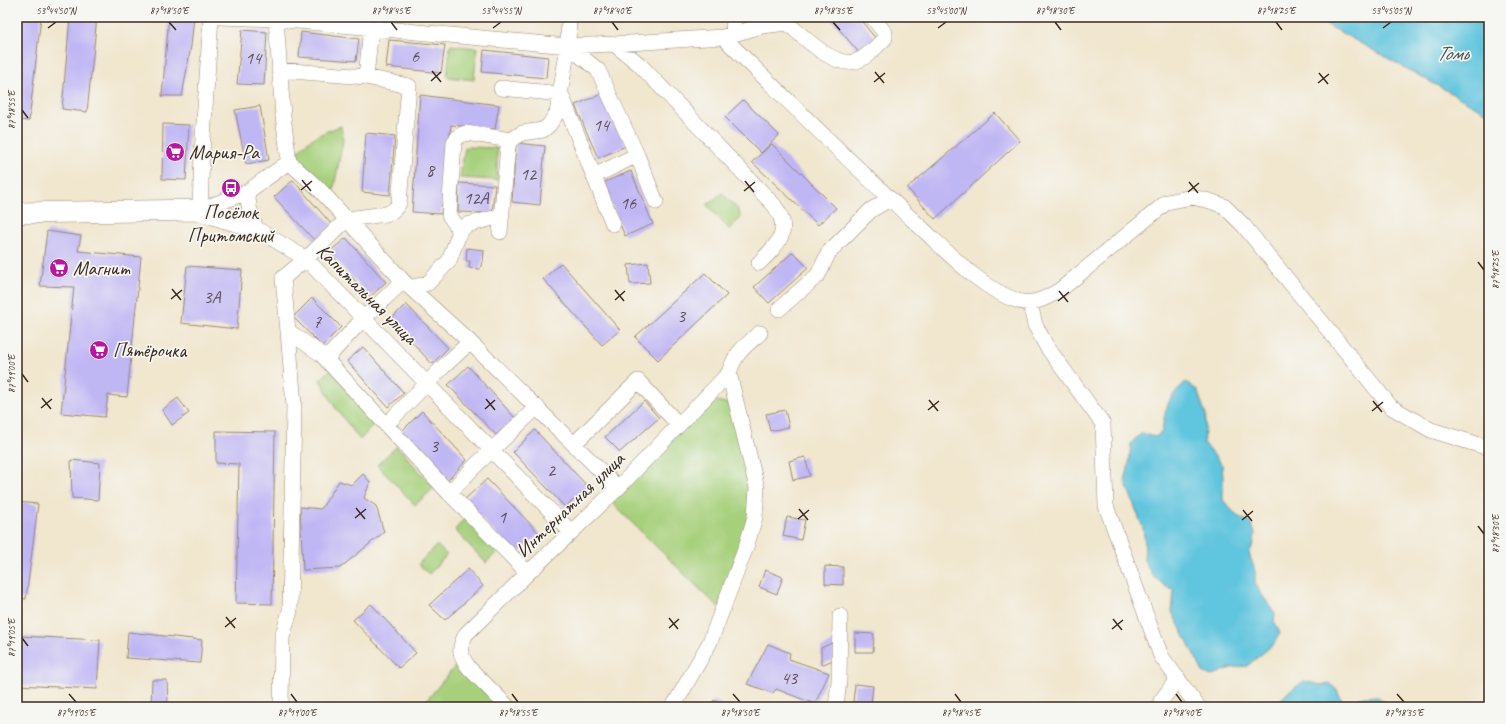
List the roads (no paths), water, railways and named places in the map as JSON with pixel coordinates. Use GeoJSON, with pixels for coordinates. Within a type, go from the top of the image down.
{"type":"FeatureCollection","features":[{"type":"Feature","properties":{"kind":"street"},"geometry":{"type":"LineString","coordinates":[[200,210],[201,159],[211,17]]}},
{"type":"Feature","properties":{"kind":"street"},"geometry":{"type":"LineString","coordinates":[[220,17],[309,19],[371,28],[568,46],[728,36],[788,20],[829,57],[847,62],[853,62],[863,58],[885,38],[885,33],[872,17]]}},
{"type":"Feature","properties":{"kind":"street"},"geometry":{"type":"LineString","coordinates":[[500,232],[508,146],[511,140],[522,133],[543,130],[549,125],[557,113],[568,46],[569,17]]}},
{"type":"Feature","properties":{"kind":"street"},"geometry":{"type":"LineString","coordinates":[[728,36],[734,17]]}},
{"type":"Feature","properties":{"kind":"street"},"geometry":{"type":"LineString","coordinates":[[276,19],[279,70],[289,162],[320,190],[407,284],[470,342],[618,488]]}},
{"type":"Feature","properties":{"kind":"street"},"geometry":{"type":"LineString","coordinates":[[366,77],[371,28]]}},
{"type":"Feature","properties":{"kind":"street"},"geometry":{"type":"LineString","coordinates":[[728,36],[890,199],[987,286],[1019,302],[1030,303],[1043,299],[1060,290],[1167,202],[1192,197],[1210,200],[1224,206],[1244,226],[1391,407],[1431,430],[1489,448]]}},
{"type":"Feature","properties":{"kind":"street"},"geometry":{"type":"LineString","coordinates":[[614,44],[639,64],[781,214],[783,225],[782,236],[776,246],[759,263]]}},
{"type":"Feature","properties":{"kind":"street"},"geometry":{"type":"LineString","coordinates":[[568,46],[598,70],[637,155],[656,202]]}},
{"type":"Feature","properties":{"kind":"street"},"geometry":{"type":"LineString","coordinates":[[279,70],[366,77],[409,86],[399,203],[397,208],[392,212],[348,220],[283,278],[294,414],[290,611],[282,637],[281,707]]}},
{"type":"Feature","properties":{"kind":"street"},"geometry":{"type":"LineString","coordinates":[[501,88],[561,94]]}},
{"type":"Feature","properties":{"kind":"street"},"geometry":{"type":"LineString","coordinates":[[561,94],[613,224]]}},
{"type":"Feature","properties":{"kind":"street"},"geometry":{"type":"LineString","coordinates":[[460,231],[449,215],[454,142],[459,136],[466,133],[511,140]]}},
{"type":"Feature","properties":{"kind":"street"},"geometry":{"type":"LineString","coordinates":[[594,176],[637,155]]}},
{"type":"Feature","properties":{"kind":"street"},"geometry":{"type":"LineString","coordinates":[[200,210],[247,192],[289,162]]}},
{"type":"Feature","properties":{"kind":"street"},"geometry":{"type":"LineString","coordinates":[[17,213],[200,210],[252,226],[247,192]]}},
{"type":"Feature","properties":{"kind":"street"},"geometry":{"type":"LineString","coordinates":[[779,309],[818,275],[828,252],[871,210],[890,199]]}},
{"type":"Feature","properties":{"kind":"street"},"geometry":{"type":"LineString","coordinates":[[326,359],[363,319],[407,284],[428,283],[450,261],[460,231],[467,225],[501,216]]}},
{"type":"Feature","properties":{"kind":"street","name":"Капитальная улица"},"geometry":{"type":"LineString","coordinates":[[252,226],[306,259],[571,532]]}},
{"type":"Feature","properties":{"kind":"street"},"geometry":{"type":"LineString","coordinates":[[1030,303],[1035,325],[1046,347],[1103,424],[1106,506],[1161,656],[1198,707]]}},
{"type":"Feature","properties":{"kind":"street"},"geometry":{"type":"LineString","coordinates":[[288,331],[326,359],[449,493],[528,573]]}},
{"type":"Feature","properties":{"kind":"street","name":"Интернатная улица"},"geometry":{"type":"LineString","coordinates":[[508,707],[463,660],[460,652],[461,643],[466,634],[618,488],[729,373],[732,361],[740,351],[760,333]]}},
{"type":"Feature","properties":{"kind":"street"},"geometry":{"type":"LineString","coordinates":[[386,425],[470,342]]}},
{"type":"Feature","properties":{"kind":"street"},"geometry":{"type":"LineString","coordinates":[[673,707],[710,642],[746,547],[754,517],[756,488],[729,373]]}},
{"type":"Feature","properties":{"kind":"street"},"geometry":{"type":"LineString","coordinates":[[574,444],[638,381],[679,425]]}},
{"type":"Feature","properties":{"kind":"street"},"geometry":{"type":"LineString","coordinates":[[449,493],[537,407]]}},
{"type":"Feature","properties":{"kind":"street"},"geometry":{"type":"LineString","coordinates":[[836,707],[839,681],[840,616]]}},
{"type":"Feature","properties":{"kind":"street"},"geometry":{"type":"LineString","coordinates":[[1159,707],[1178,678]]}},
{"type":"Feature","properties":{"kind":"water","name":"Томь"},"geometry":{"type":"Polygon","coordinates":[[[1313,17],[1489,17],[1489,114],[1313,17]]]}},
{"type":"Feature","properties":{"kind":"water"},"geometry":{"type":"Polygon","coordinates":[[[1186,382],[1197,390],[1206,415],[1204,443],[1222,465],[1223,500],[1237,516],[1250,522],[1255,533],[1254,543],[1249,553],[1255,571],[1255,585],[1275,613],[1274,622],[1280,633],[1274,644],[1247,666],[1231,668],[1211,676],[1203,672],[1172,612],[1174,589],[1166,587],[1152,575],[1144,560],[1145,544],[1143,528],[1125,481],[1129,464],[1131,443],[1142,433],[1155,437],[1162,432],[1164,416],[1168,404],[1175,393],[1186,382]]]}},
{"type":"Feature","properties":{"kind":"water"},"geometry":{"type":"Polygon","coordinates":[[[1304,681],[1321,685],[1329,683],[1337,689],[1339,696],[1345,703],[1353,704],[1361,697],[1377,696],[1391,707],[1273,707],[1286,694],[1304,681]]]}},
{"type":"Feature","properties":{"kind":"place","name":"Мария-Ра"},"geometry":{"type":"Point","coordinates":[175,152]}},
{"type":"Feature","properties":{"kind":"place","name":"Посёлок Притомский"},"geometry":{"type":"Point","coordinates":[231,188]}},
{"type":"Feature","properties":{"kind":"place","name":"Магнит"},"geometry":{"type":"Point","coordinates":[59,268]}},
{"type":"Feature","properties":{"kind":"place","name":"Пятёрочка"},"geometry":{"type":"Point","coordinates":[99,350]}}]}
